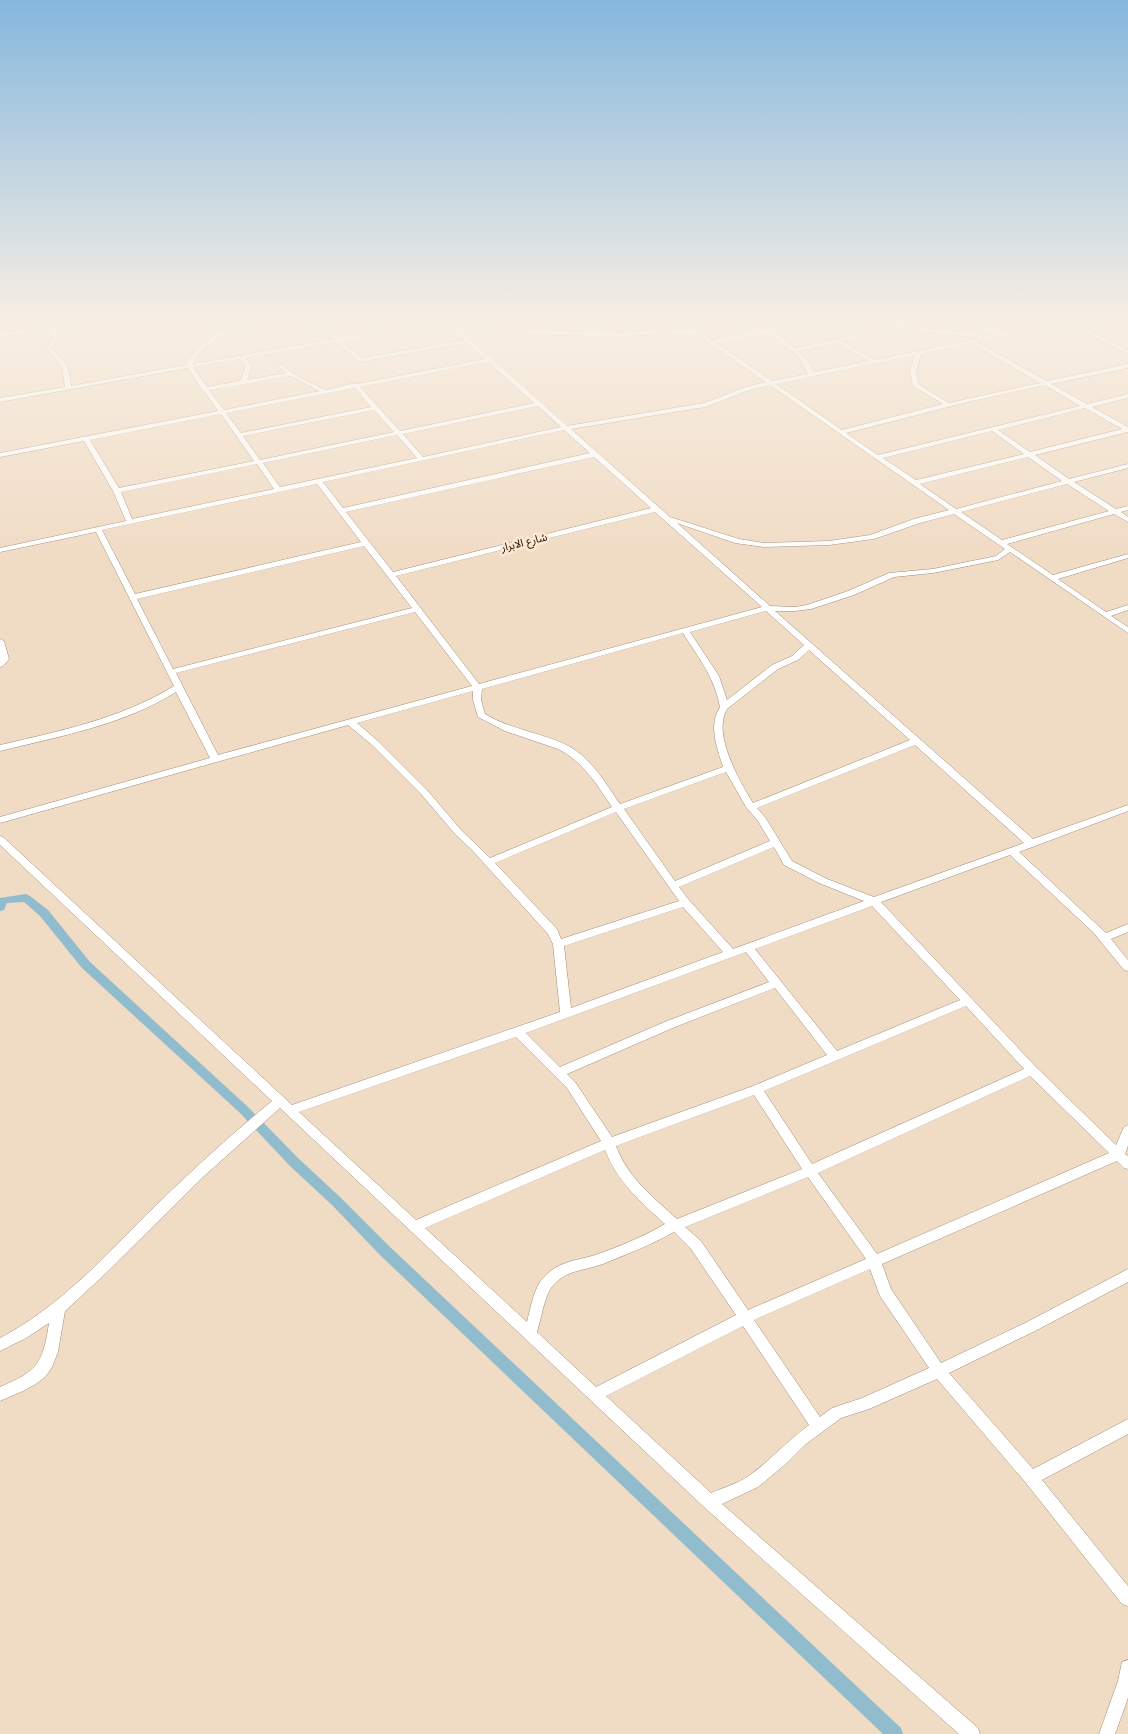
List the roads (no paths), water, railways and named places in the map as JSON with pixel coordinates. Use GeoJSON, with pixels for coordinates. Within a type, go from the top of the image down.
{"type":"FeatureCollection","features":[{"type":"Feature","properties":{"kind":"street"},"geometry":{"type":"LineString","coordinates":[[217,404],[278,489]]}},
{"type":"Feature","properties":{"kind":"street"},"geometry":{"type":"LineString","coordinates":[[0,455],[259,404]]}},
{"type":"Feature","properties":{"kind":"street"},"geometry":{"type":"LineString","coordinates":[[371,404],[422,459]]}},
{"type":"Feature","properties":{"kind":"street"},"geometry":{"type":"LineString","coordinates":[[117,491],[540,404],[1032,844]]}},
{"type":"Feature","properties":{"kind":"street"},"geometry":{"type":"LineString","coordinates":[[0,550],[565,428],[707,404]]}},
{"type":"Feature","properties":{"kind":"street"},"geometry":{"type":"LineString","coordinates":[[801,404],[1128,631]]}},
{"type":"Feature","properties":{"kind":"street"},"geometry":{"type":"LineString","coordinates":[[841,432],[953,404]]}},
{"type":"Feature","properties":{"kind":"street"},"geometry":{"type":"LineString","coordinates":[[1080,404],[1128,430]]}},
{"type":"Feature","properties":{"kind":"street"},"geometry":{"type":"LineString","coordinates":[[877,457],[1097,404]]}},
{"type":"Feature","properties":{"kind":"street"},"geometry":{"type":"LineString","coordinates":[[240,435],[375,408]]}},
{"type":"Feature","properties":{"kind":"street"},"geometry":{"type":"LineString","coordinates":[[993,428],[1067,481],[1128,520]]}},
{"type":"Feature","properties":{"kind":"street"},"geometry":{"type":"LineString","coordinates":[[914,483],[1128,430]]}},
{"type":"Feature","properties":{"kind":"street"},"geometry":{"type":"LineString","coordinates":[[86,438],[117,491],[130,522]]}},
{"type":"Feature","properties":{"kind":"street"},"geometry":{"type":"LineString","coordinates":[[341,510],[596,454]]}},
{"type":"Feature","properties":{"kind":"street"},"geometry":{"type":"LineString","coordinates":[[666,517],[680,524],[738,542],[792,546],[871,537],[917,521],[1128,466]]}},
{"type":"Feature","properties":{"kind":"street"},"geometry":{"type":"LineString","coordinates":[[318,481],[478,688],[477,700],[481,715],[504,727],[558,745],[573,753],[589,767],[673,886],[731,954]]}},
{"type":"Feature","properties":{"kind":"street"},"geometry":{"type":"LineString","coordinates":[[1000,543],[1128,508]]}},
{"type":"Feature","properties":{"kind":"street","name":"شارع الابرار"},"geometry":{"type":"LineString","coordinates":[[391,574],[657,509]]}},
{"type":"Feature","properties":{"kind":"street"},"geometry":{"type":"LineString","coordinates":[[98,528],[215,759]]}},
{"type":"Feature","properties":{"kind":"street"},"geometry":{"type":"LineString","coordinates":[[134,597],[366,543]]}},
{"type":"Feature","properties":{"kind":"street"},"geometry":{"type":"LineString","coordinates":[[0,820],[215,759],[767,608],[808,608],[851,593],[892,575],[933,570],[998,558],[1009,549]]}},
{"type":"Feature","properties":{"kind":"street"},"geometry":{"type":"LineString","coordinates":[[1051,578],[1128,556]]}},
{"type":"Feature","properties":{"kind":"street"},"geometry":{"type":"LineString","coordinates":[[1105,614],[1128,607]]}},
{"type":"Feature","properties":{"kind":"street"},"geometry":{"type":"LineString","coordinates":[[170,672],[418,610]]}},
{"type":"Feature","properties":{"kind":"street"},"geometry":{"type":"LineString","coordinates":[[685,630],[718,681],[723,695],[724,707]]}},
{"type":"Feature","properties":{"kind":"street"},"geometry":{"type":"LineString","coordinates":[[0,641],[5,659],[0,664]]}},
{"type":"Feature","properties":{"kind":"street"},"geometry":{"type":"LineString","coordinates":[[809,645],[795,658],[775,667],[724,707],[719,716],[717,728],[728,768],[751,807],[762,819],[788,863],[824,881],[874,901],[1032,1070],[1123,1159]]}},
{"type":"Feature","properties":{"kind":"street"},"geometry":{"type":"LineString","coordinates":[[0,748],[120,716],[148,705],[178,687]]}},
{"type":"Feature","properties":{"kind":"street"},"geometry":{"type":"LineString","coordinates":[[350,722],[375,743],[424,792],[458,832],[553,932],[558,944],[566,1014]]}},
{"type":"Feature","properties":{"kind":"street"},"geometry":{"type":"LineString","coordinates":[[751,807],[916,741]]}},
{"type":"Feature","properties":{"kind":"street"},"geometry":{"type":"LineString","coordinates":[[488,862],[618,808],[728,768]]}},
{"type":"Feature","properties":{"kind":"street"},"geometry":{"type":"LineString","coordinates":[[0,1345],[59,1306],[97,1273],[243,1132],[285,1106],[518,1032],[1128,808]]}},
{"type":"Feature","properties":{"kind":"street"},"geometry":{"type":"LineString","coordinates":[[0,839],[709,1502],[972,1734]]}},
{"type":"Feature","properties":{"kind":"street"},"geometry":{"type":"LineString","coordinates":[[673,886],[775,843]]}},
{"type":"Feature","properties":{"kind":"street"},"geometry":{"type":"LineString","coordinates":[[1012,851],[1104,938],[1128,967]]}},
{"type":"Feature","properties":{"kind":"street"},"geometry":{"type":"LineString","coordinates":[[558,944],[686,903]]}},
{"type":"Feature","properties":{"kind":"street"},"geometry":{"type":"LineString","coordinates":[[1104,938],[1128,928]]}},
{"type":"Feature","properties":{"kind":"street"},"geometry":{"type":"LineString","coordinates":[[748,947],[835,1057]]}},
{"type":"Feature","properties":{"kind":"street"},"geometry":{"type":"LineString","coordinates":[[560,1072],[671,1024],[777,983]]}},
{"type":"Feature","properties":{"kind":"street"},"geometry":{"type":"LineString","coordinates":[[416,1226],[609,1143],[757,1089],[968,1001]]}},
{"type":"Feature","properties":{"kind":"street"},"geometry":{"type":"LineString","coordinates":[[518,1032],[571,1085],[609,1143],[616,1162],[631,1184],[696,1245],[819,1426]]}},
{"type":"Feature","properties":{"kind":"street"},"geometry":{"type":"LineString","coordinates":[[530,1334],[544,1287],[554,1275],[567,1266],[598,1260],[654,1237],[675,1225],[810,1171],[1032,1070]]}},
{"type":"Feature","properties":{"kind":"street"},"geometry":{"type":"LineString","coordinates":[[757,1089],[810,1171],[874,1260],[885,1292],[938,1370],[1031,1478],[1128,1598]]}},
{"type":"Feature","properties":{"kind":"street"},"geometry":{"type":"LineString","coordinates":[[1123,1159],[1128,1130]]}},
{"type":"Feature","properties":{"kind":"street"},"geometry":{"type":"LineString","coordinates":[[595,1395],[744,1318],[874,1260],[1021,1198],[1123,1159]]}},
{"type":"Feature","properties":{"kind":"street"},"geometry":{"type":"LineString","coordinates":[[709,1502],[753,1482],[801,1439],[837,1413],[864,1404],[1030,1327],[1128,1275]]}},
{"type":"Feature","properties":{"kind":"street"},"geometry":{"type":"LineString","coordinates":[[0,1394],[23,1386],[37,1376],[49,1361],[59,1306]]}},
{"type":"Feature","properties":{"kind":"street"},"geometry":{"type":"LineString","coordinates":[[1031,1478],[1128,1426]]}},
{"type":"Feature","properties":{"kind":"street"},"geometry":{"type":"LineString","coordinates":[[1107,1734],[1126,1681],[1128,1668]]}},
{"type":"Feature","properties":{"kind":"waterway"},"geometry":{"type":"LineString","coordinates":[[0,907],[4,900],[26,898],[44,913],[86,965],[244,1110],[385,1251],[895,1734]]}}]}
